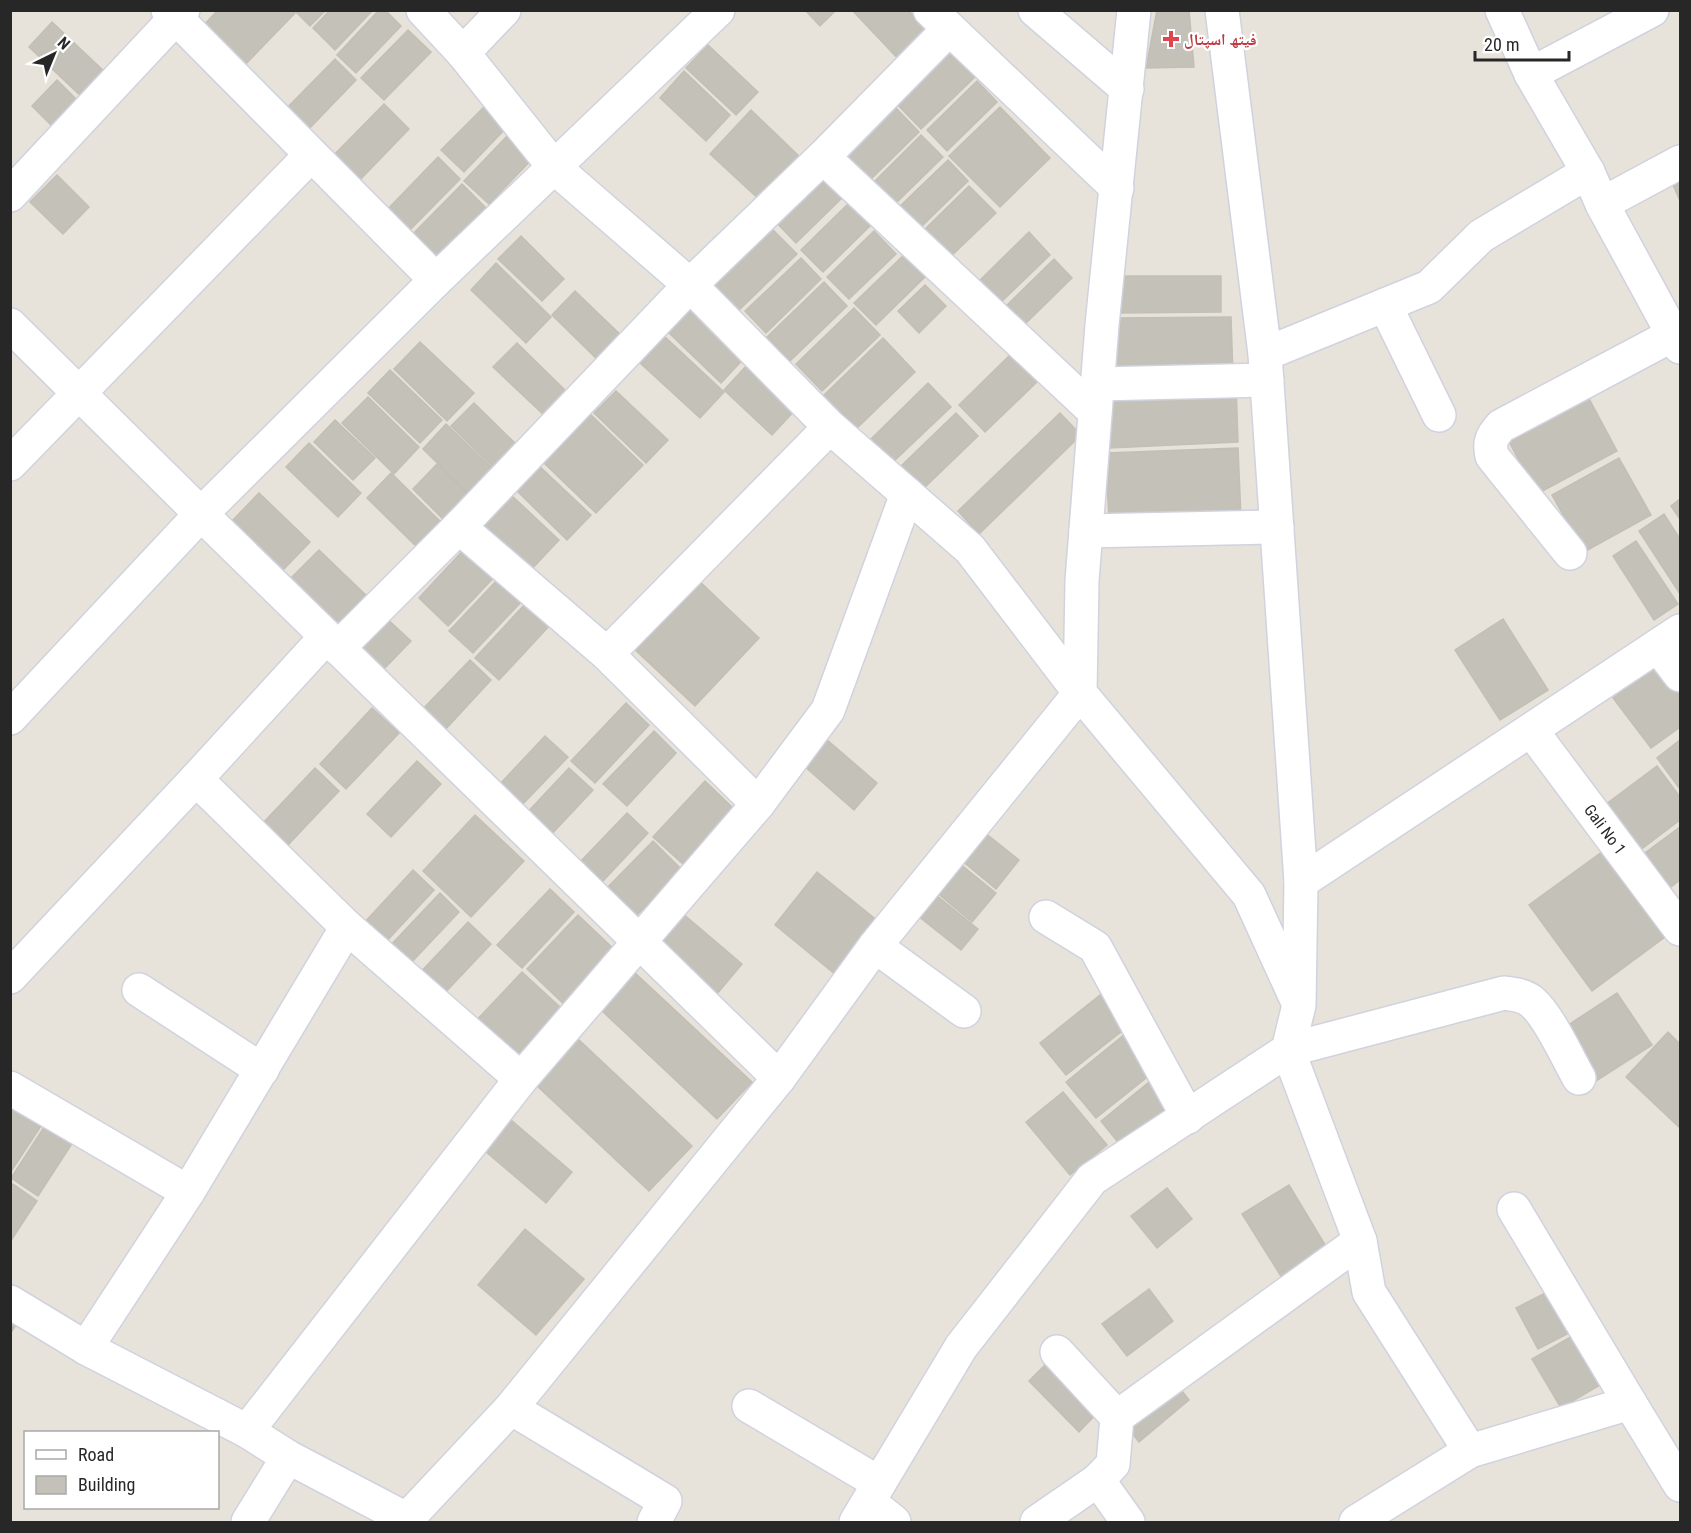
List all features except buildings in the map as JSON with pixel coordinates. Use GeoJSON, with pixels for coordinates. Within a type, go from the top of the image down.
{"type":"FeatureCollection","features":[{"type":"Feature","properties":{"kind":"street"},"geometry":{"type":"LineString","coordinates":[[423,10],[463,53],[555,168],[690,285],[830,427],[970,549],[1080,693],[1249,895],[1299,1005]]}},
{"type":"Feature","properties":{"kind":"street"},"geometry":{"type":"LineString","coordinates":[[463,53],[504,10]]}},
{"type":"Feature","properties":{"kind":"street"},"geometry":{"type":"LineString","coordinates":[[10,718],[201,514],[436,280],[718,10]]}},
{"type":"Feature","properties":{"kind":"street"},"geometry":{"type":"LineString","coordinates":[[1035,10],[1127,88]]}},
{"type":"Feature","properties":{"kind":"street"},"geometry":{"type":"LineString","coordinates":[[10,1302],[86,1348],[247,1431],[288,1457],[409,1521],[511,1408],[779,1078],[875,946],[1080,693],[1082,581],[1096,398],[1134,10]]}},
{"type":"Feature","properties":{"kind":"street"},"geometry":{"type":"LineString","coordinates":[[1222,10],[1266,367],[1301,882],[1299,1005],[1288,1050],[1360,1241],[1369,1292],[1470,1451]]}},
{"type":"Feature","properties":{"kind":"street"},"geometry":{"type":"LineString","coordinates":[[1502,10],[1531,74],[1588,172],[1602,204],[1678,338],[1501,426],[1492,437],[1489,445],[1492,456],[1570,553]]}},
{"type":"Feature","properties":{"kind":"street"},"geometry":{"type":"LineString","coordinates":[[1531,74],[1652,10]]}},
{"type":"Feature","properties":{"kind":"street"},"geometry":{"type":"LineString","coordinates":[[10,195],[175,13],[311,156],[436,280]]}},
{"type":"Feature","properties":{"kind":"street"},"geometry":{"type":"LineString","coordinates":[[10,977],[196,779],[332,642],[459,526],[690,285],[823,157],[939,20],[1117,188]]}},
{"type":"Feature","properties":{"kind":"street"},"geometry":{"type":"LineString","coordinates":[[10,464],[311,156]]}},
{"type":"Feature","properties":{"kind":"street"},"geometry":{"type":"LineString","coordinates":[[823,157],[1096,398]]}},
{"type":"Feature","properties":{"kind":"street"},"geometry":{"type":"LineString","coordinates":[[1602,204],[1680,162]]}},
{"type":"Feature","properties":{"kind":"street"},"geometry":{"type":"LineString","coordinates":[[1096,398],[1266,367],[1385,305],[1430,287],[1481,236],[1588,172]]}},
{"type":"Feature","properties":{"kind":"street"},"geometry":{"type":"LineString","coordinates":[[1385,305],[1439,415]]}},
{"type":"Feature","properties":{"kind":"street"},"geometry":{"type":"LineString","coordinates":[[10,325],[779,1078]]}},
{"type":"Feature","properties":{"kind":"street"},"geometry":{"type":"LineString","coordinates":[[607,654],[830,427]]}},
{"type":"Feature","properties":{"kind":"street"},"geometry":{"type":"LineString","coordinates":[[247,1431],[521,1079],[758,804],[828,710],[908,495]]}},
{"type":"Feature","properties":{"kind":"street"},"geometry":{"type":"LineString","coordinates":[[459,526],[607,654],[758,804]]}},
{"type":"Feature","properties":{"kind":"street"},"geometry":{"type":"LineString","coordinates":[[1086,531],[1277,527]]}},
{"type":"Feature","properties":{"kind":"street"},"geometry":{"type":"LineString","coordinates":[[1301,882],[1669,638],[1680,675]]}},
{"type":"Feature","properties":{"kind":"street","name":"Gali No 1"},"geometry":{"type":"LineString","coordinates":[[1531,730],[1680,929]]}},
{"type":"Feature","properties":{"kind":"street"},"geometry":{"type":"LineString","coordinates":[[196,779],[347,927],[521,1079]]}},
{"type":"Feature","properties":{"kind":"street"},"geometry":{"type":"LineString","coordinates":[[1046,917],[1095,947],[1188,1117]]}},
{"type":"Feature","properties":{"kind":"street"},"geometry":{"type":"LineString","coordinates":[[86,1348],[188,1192],[347,927]]}},
{"type":"Feature","properties":{"kind":"street"},"geometry":{"type":"LineString","coordinates":[[875,946],[964,1011]]}},
{"type":"Feature","properties":{"kind":"street"},"geometry":{"type":"LineString","coordinates":[[139,990],[262,1070]]}},
{"type":"Feature","properties":{"kind":"street"},"geometry":{"type":"LineString","coordinates":[[868,1503],[962,1347],[1092,1179],[1288,1050],[1503,993],[1518,995],[1529,1000],[1541,1012],[1579,1078]]}},
{"type":"Feature","properties":{"kind":"street"},"geometry":{"type":"LineString","coordinates":[[10,1088],[188,1192]]}},
{"type":"Feature","properties":{"kind":"street"},"geometry":{"type":"LineString","coordinates":[[1514,1209],[1680,1485]]}},
{"type":"Feature","properties":{"kind":"street"},"geometry":{"type":"LineString","coordinates":[[1117,1417],[1360,1241]]}},
{"type":"Feature","properties":{"kind":"street"},"geometry":{"type":"LineString","coordinates":[[1037,1522],[1098,1480],[1113,1464],[1117,1417],[1057,1352]]}},
{"type":"Feature","properties":{"kind":"street"},"geometry":{"type":"LineString","coordinates":[[1356,1522],[1470,1451],[1630,1403]]}},
{"type":"Feature","properties":{"kind":"street"},"geometry":{"type":"LineString","coordinates":[[749,1406],[894,1522]]}},
{"type":"Feature","properties":{"kind":"street"},"geometry":{"type":"LineString","coordinates":[[511,1408],[665,1501],[654,1522]]}},
{"type":"Feature","properties":{"kind":"street"},"geometry":{"type":"LineString","coordinates":[[248,1522],[288,1457]]}},
{"type":"Feature","properties":{"kind":"street"},"geometry":{"type":"LineString","coordinates":[[1098,1480],[1128,1522]]}},
{"type":"Feature","properties":{"kind":"place","name":"فیتھ اسپتال"},"geometry":{"type":"Point","coordinates":[1171,39]}}]}
